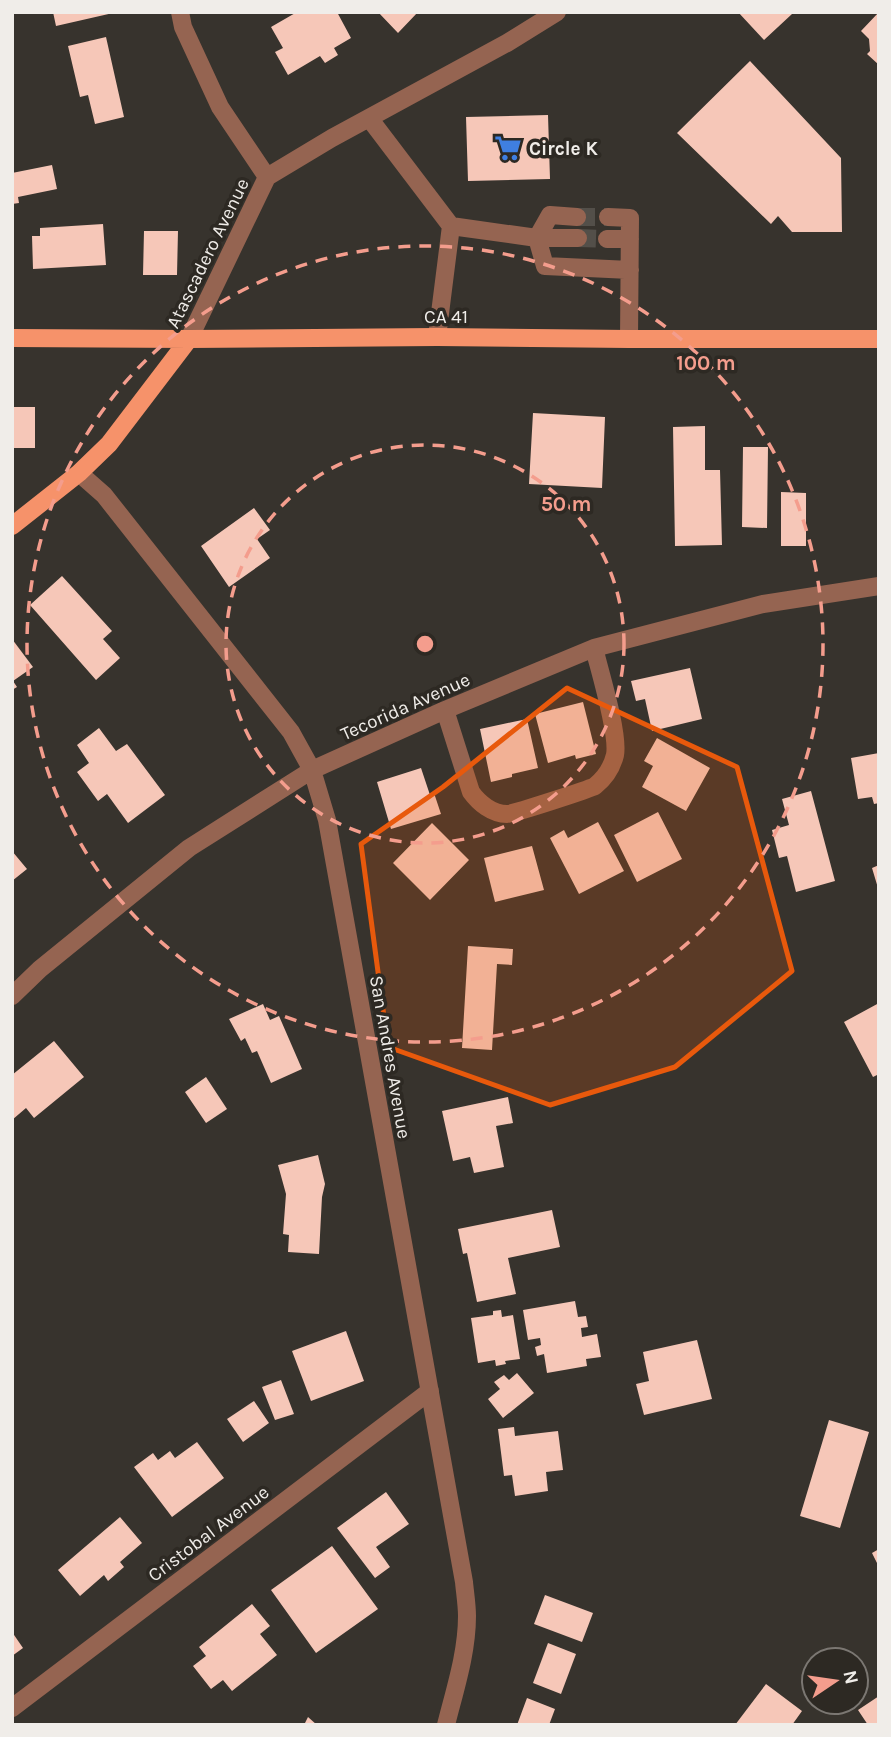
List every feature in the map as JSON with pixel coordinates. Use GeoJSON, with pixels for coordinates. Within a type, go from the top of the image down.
{"type":"FeatureCollection","features":[{"type":"Feature","properties":{"kind":"main road","name":"CA 41"},"geometry":{"type":"LineString","coordinates":[[12,338],[879,339]]}},
{"type":"Feature","properties":{"kind":"main road","name":"Atascadero Avenue"},"geometry":{"type":"LineString","coordinates":[[12,526],[79,473],[109,444],[189,339]]}},
{"type":"Feature","properties":{"kind":"street"},"geometry":{"type":"LineString","coordinates":[[180,12],[183,27],[220,107],[267,177]]}},
{"type":"Feature","properties":{"kind":"street","name":"Atascadero Avenue"},"geometry":{"type":"LineString","coordinates":[[189,339],[267,177],[558,12]]}},
{"type":"Feature","properties":{"kind":"street"},"geometry":{"type":"LineString","coordinates":[[369,118],[451,226],[437,337]]}},
{"type":"Feature","properties":{"kind":"street"},"geometry":{"type":"LineString","coordinates":[[577,217],[550,215],[537,238],[545,266],[630,270]]}},
{"type":"Feature","properties":{"kind":"street"},"geometry":{"type":"LineString","coordinates":[[608,217],[630,218],[629,339]]}},
{"type":"Feature","properties":{"kind":"street"},"geometry":{"type":"LineString","coordinates":[[451,226],[537,238],[578,238]]}},
{"type":"Feature","properties":{"kind":"street"},"geometry":{"type":"LineString","coordinates":[[607,239],[630,239]]}},
{"type":"Feature","properties":{"kind":"street","name":"San Andres Avenue"},"geometry":{"type":"LineString","coordinates":[[79,473],[104,495],[291,732],[312,770],[327,820],[464,1582],[467,1615],[459,1674],[446,1725]]}},
{"type":"Feature","properties":{"kind":"street","name":"Tecorida Avenue"},"geometry":{"type":"LineString","coordinates":[[12,996],[40,969],[189,848],[312,770],[444,710],[594,648],[763,604],[879,586]]}},
{"type":"Feature","properties":{"kind":"street"},"geometry":{"type":"LineString","coordinates":[[444,710],[471,792],[489,809],[507,814],[593,788],[608,770],[616,750],[615,735],[594,648]]}},
{"type":"Feature","properties":{"kind":"street","name":"Cristobal Avenue"},"geometry":{"type":"LineString","coordinates":[[12,1708],[430,1391]]}},
{"type":"Feature","properties":{"kind":"highlighted area"},"geometry":{"type":"Polygon","coordinates":[[[567,688],[737,767],[792,971],[675,1067],[550,1105],[388,1047],[361,844],[443,787],[567,688]]]}},
{"type":"Feature","properties":{"kind":"building"},"geometry":{"type":"Polygon","coordinates":[[[53,12],[113,12],[113,13],[56,26],[53,12]]]}},
{"type":"Feature","properties":{"kind":"building"},"geometry":{"type":"Polygon","coordinates":[[[297,12],[337,12],[351,38],[334,48],[338,55],[325,63],[320,56],[288,75],[275,52],[283,48],[271,27],[297,12]]]}},
{"type":"Feature","properties":{"kind":"building"},"geometry":{"type":"Polygon","coordinates":[[[378,12],[418,12],[398,33],[378,12]]]}},
{"type":"Feature","properties":{"kind":"building"},"geometry":{"type":"Polygon","coordinates":[[[738,12],[790,12],[792,14],[764,40],[738,12]]]}},
{"type":"Feature","properties":{"kind":"building"},"geometry":{"type":"Polygon","coordinates":[[[879,12],[879,65],[867,54],[870,51],[869,39],[861,31],[879,12]]]}},
{"type":"Feature","properties":{"kind":"building"},"geometry":{"type":"Polygon","coordinates":[[[106,37],[124,117],[95,124],[88,95],[80,97],[68,46],[106,37]]]}},
{"type":"Feature","properties":{"kind":"building"},"geometry":{"type":"Polygon","coordinates":[[[750,61],[841,158],[842,232],[792,232],[778,216],[771,224],[677,133],[750,61]]]}},
{"type":"Feature","properties":{"kind":"building","name":"Circle K"},"geometry":{"type":"Polygon","coordinates":[[[548,115],[550,179],[468,181],[466,117],[548,115]]]}},
{"type":"Feature","properties":{"kind":"building"},"geometry":{"type":"Polygon","coordinates":[[[52,165],[57,189],[18,197],[19,203],[12,204],[12,173],[52,165]]]}},
{"type":"Feature","properties":{"kind":"building"},"geometry":{"type":"Polygon","coordinates":[[[103,224],[106,265],[33,269],[32,236],[40,236],[40,228],[103,224]]]}},
{"type":"Feature","properties":{"kind":"building"},"geometry":{"type":"Polygon","coordinates":[[[144,231],[178,231],[177,275],[143,275],[144,231]]]}},
{"type":"Feature","properties":{"kind":"building"},"geometry":{"type":"Polygon","coordinates":[[[12,407],[35,407],[35,448],[12,448],[12,407]]]}},
{"type":"Feature","properties":{"kind":"building"},"geometry":{"type":"Polygon","coordinates":[[[533,413],[605,417],[602,488],[529,484],[533,413]]]}},
{"type":"Feature","properties":{"kind":"building"},"geometry":{"type":"Polygon","coordinates":[[[705,426],[705,470],[720,470],[722,545],[675,546],[673,427],[705,426]]]}},
{"type":"Feature","properties":{"kind":"building"},"geometry":{"type":"Polygon","coordinates":[[[743,447],[768,447],[767,528],[742,527],[743,447]]]}},
{"type":"Feature","properties":{"kind":"building"},"geometry":{"type":"Polygon","coordinates":[[[781,492],[806,493],[806,546],[781,546],[781,492]]]}},
{"type":"Feature","properties":{"kind":"building"},"geometry":{"type":"Polygon","coordinates":[[[254,508],[270,530],[257,539],[270,558],[229,587],[201,546],[254,508]]]}},
{"type":"Feature","properties":{"kind":"building"},"geometry":{"type":"Polygon","coordinates":[[[62,576],[112,631],[103,639],[120,658],[96,680],[30,605],[62,576]]]}},
{"type":"Feature","properties":{"kind":"building"},"geometry":{"type":"Polygon","coordinates":[[[12,639],[33,667],[13,681],[17,687],[12,690],[12,639]]]}},
{"type":"Feature","properties":{"kind":"building"},"geometry":{"type":"Polygon","coordinates":[[[690,668],[702,719],[652,731],[645,699],[636,701],[631,681],[690,668]]]}},
{"type":"Feature","properties":{"kind":"building"},"geometry":{"type":"Polygon","coordinates":[[[583,702],[596,754],[576,759],[575,755],[548,763],[535,714],[583,702]]]}},
{"type":"Feature","properties":{"kind":"building"},"geometry":{"type":"Polygon","coordinates":[[[527,719],[538,768],[491,782],[480,729],[527,719]]]}},
{"type":"Feature","properties":{"kind":"building"},"geometry":{"type":"Polygon","coordinates":[[[99,728],[116,751],[127,744],[165,795],[128,823],[107,794],[98,801],[77,772],[89,763],[77,745],[99,728]]]}},
{"type":"Feature","properties":{"kind":"building"},"geometry":{"type":"Polygon","coordinates":[[[657,738],[710,768],[686,811],[642,787],[653,766],[644,761],[657,738]]]}},
{"type":"Feature","properties":{"kind":"building"},"geometry":{"type":"Polygon","coordinates":[[[879,753],[879,803],[874,804],[872,797],[858,799],[851,758],[879,753]]]}},
{"type":"Feature","properties":{"kind":"building"},"geometry":{"type":"Polygon","coordinates":[[[421,768],[430,795],[434,793],[441,814],[391,829],[377,782],[421,768]]]}},
{"type":"Feature","properties":{"kind":"building"},"geometry":{"type":"Polygon","coordinates":[[[811,791],[835,881],[796,892],[787,856],[779,858],[772,830],[789,825],[782,799],[811,791]]]}},
{"type":"Feature","properties":{"kind":"building"},"geometry":{"type":"Polygon","coordinates":[[[658,812],[682,859],[637,882],[614,835],[658,812]]]}},
{"type":"Feature","properties":{"kind":"building"},"geometry":{"type":"Polygon","coordinates":[[[598,822],[624,871],[579,894],[550,838],[564,830],[568,838],[598,822]]]}},
{"type":"Feature","properties":{"kind":"building"},"geometry":{"type":"Polygon","coordinates":[[[432,823],[469,860],[430,900],[393,863],[432,823]]]}},
{"type":"Feature","properties":{"kind":"building"},"geometry":{"type":"Polygon","coordinates":[[[532,846],[544,890],[495,902],[484,858],[532,846]]]}},
{"type":"Feature","properties":{"kind":"building"},"geometry":{"type":"Polygon","coordinates":[[[12,851],[27,869],[12,881],[12,851]]]}},
{"type":"Feature","properties":{"kind":"building"},"geometry":{"type":"Polygon","coordinates":[[[879,865],[879,888],[878,888],[872,868],[879,865]]]}},
{"type":"Feature","properties":{"kind":"building"},"geometry":{"type":"Polygon","coordinates":[[[468,946],[513,949],[512,965],[497,964],[492,1050],[462,1048],[468,946]]]}},
{"type":"Feature","properties":{"kind":"building"},"geometry":{"type":"Polygon","coordinates":[[[879,1003],[879,1074],[873,1077],[844,1022],[879,1003]]]}},
{"type":"Feature","properties":{"kind":"building"},"geometry":{"type":"Polygon","coordinates":[[[263,1004],[270,1020],[279,1016],[302,1069],[271,1083],[257,1051],[252,1053],[245,1038],[241,1041],[229,1019],[263,1004]]]}},
{"type":"Feature","properties":{"kind":"building"},"geometry":{"type":"Polygon","coordinates":[[[54,1041],[84,1077],[34,1118],[26,1108],[12,1120],[12,1075],[54,1041]]]}},
{"type":"Feature","properties":{"kind":"building"},"geometry":{"type":"Polygon","coordinates":[[[206,1077],[227,1109],[206,1123],[185,1092],[206,1077]]]}},
{"type":"Feature","properties":{"kind":"building"},"geometry":{"type":"Polygon","coordinates":[[[508,1097],[513,1123],[496,1126],[504,1167],[474,1173],[470,1157],[453,1161],[442,1111],[508,1097]]]}},
{"type":"Feature","properties":{"kind":"building"},"geometry":{"type":"Polygon","coordinates":[[[318,1155],[325,1184],[319,1254],[288,1252],[289,1235],[283,1234],[286,1194],[278,1165],[318,1155]]]}},
{"type":"Feature","properties":{"kind":"building"},"geometry":{"type":"Polygon","coordinates":[[[552,1210],[560,1247],[508,1258],[516,1294],[477,1302],[467,1253],[463,1254],[458,1229],[552,1210]]]}},
{"type":"Feature","properties":{"kind":"building"},"geometry":{"type":"Polygon","coordinates":[[[575,1301],[578,1317],[586,1316],[588,1327],[581,1328],[582,1337],[597,1334],[601,1357],[586,1359],[587,1366],[547,1373],[544,1354],[537,1356],[535,1347],[541,1345],[540,1338],[528,1340],[523,1310],[575,1301]]]}},
{"type":"Feature","properties":{"kind":"building"},"geometry":{"type":"Polygon","coordinates":[[[501,1310],[502,1317],[513,1315],[520,1359],[505,1361],[506,1364],[496,1366],[495,1360],[478,1363],[471,1318],[493,1315],[493,1311],[501,1310]]]}},
{"type":"Feature","properties":{"kind":"building"},"geometry":{"type":"Polygon","coordinates":[[[346,1331],[364,1381],[311,1401],[292,1351],[346,1331]]]}},
{"type":"Feature","properties":{"kind":"building"},"geometry":{"type":"Polygon","coordinates":[[[697,1340],[712,1399],[644,1415],[636,1384],[649,1381],[643,1352],[697,1340]]]}},
{"type":"Feature","properties":{"kind":"building"},"geometry":{"type":"Polygon","coordinates":[[[517,1373],[534,1393],[503,1418],[488,1399],[500,1389],[494,1382],[504,1375],[509,1380],[517,1373]]]}},
{"type":"Feature","properties":{"kind":"building"},"geometry":{"type":"Polygon","coordinates":[[[281,1380],[294,1414],[275,1420],[262,1387],[281,1380]]]}},
{"type":"Feature","properties":{"kind":"building"},"geometry":{"type":"Polygon","coordinates":[[[254,1401],[269,1423],[243,1442],[227,1419],[254,1401]]]}},
{"type":"Feature","properties":{"kind":"building"},"geometry":{"type":"Polygon","coordinates":[[[829,1420],[869,1432],[840,1528],[800,1516],[829,1420]]]}},
{"type":"Feature","properties":{"kind":"building"},"geometry":{"type":"Polygon","coordinates":[[[514,1427],[515,1436],[558,1431],[563,1470],[546,1472],[548,1491],[515,1496],[512,1475],[504,1476],[498,1429],[514,1427]]]}},
{"type":"Feature","properties":{"kind":"building"},"geometry":{"type":"Polygon","coordinates":[[[197,1442],[224,1478],[172,1517],[134,1467],[153,1453],[158,1460],[170,1451],[175,1458],[197,1442]]]}},
{"type":"Feature","properties":{"kind":"building"},"geometry":{"type":"Polygon","coordinates":[[[386,1492],[409,1524],[376,1547],[390,1567],[375,1578],[337,1528],[386,1492]]]}},
{"type":"Feature","properties":{"kind":"building"},"geometry":{"type":"Polygon","coordinates":[[[120,1517],[142,1543],[120,1562],[124,1567],[108,1581],[104,1575],[80,1596],[58,1570],[120,1517]]]}},
{"type":"Feature","properties":{"kind":"building"},"geometry":{"type":"Polygon","coordinates":[[[332,1546],[378,1609],[316,1653],[271,1590],[332,1546]]]}},
{"type":"Feature","properties":{"kind":"building"},"geometry":{"type":"Polygon","coordinates":[[[879,1549],[879,1567],[872,1553],[879,1549]]]}},
{"type":"Feature","properties":{"kind":"building"},"geometry":{"type":"Polygon","coordinates":[[[545,1595],[593,1613],[582,1642],[534,1624],[545,1595]]]}},
{"type":"Feature","properties":{"kind":"building"},"geometry":{"type":"Polygon","coordinates":[[[252,1604],[270,1626],[260,1634],[277,1655],[232,1691],[223,1680],[211,1689],[193,1666],[206,1656],[199,1647],[252,1604]]]}},
{"type":"Feature","properties":{"kind":"building"},"geometry":{"type":"Polygon","coordinates":[[[12,1632],[23,1648],[12,1656],[12,1632]]]}},
{"type":"Feature","properties":{"kind":"building"},"geometry":{"type":"Polygon","coordinates":[[[548,1643],[576,1654],[561,1694],[533,1683],[548,1643]]]}},
{"type":"Feature","properties":{"kind":"building"},"geometry":{"type":"Polygon","coordinates":[[[766,1684],[800,1710],[792,1725],[735,1725],[766,1684]]]}},
{"type":"Feature","properties":{"kind":"building"},"geometry":{"type":"Polygon","coordinates":[[[879,1696],[879,1725],[868,1725],[862,1716],[870,1716],[870,1702],[879,1696]]]}},
{"type":"Feature","properties":{"kind":"building"},"geometry":{"type":"Polygon","coordinates":[[[527,1698],[555,1709],[549,1725],[517,1725],[527,1698]]]}},
{"type":"Feature","properties":{"kind":"building"},"geometry":{"type":"Polygon","coordinates":[[[308,1717],[317,1725],[304,1725],[308,1717]]]}},
{"type":"Feature","properties":{"kind":"tunnel"},"geometry":{"type":"LineString","coordinates":[[577,217],[608,217]]}},
{"type":"Feature","properties":{"kind":"tunnel"},"geometry":{"type":"LineString","coordinates":[[578,238],[607,239]]}},
{"type":"Feature","properties":{"kind":"place","name":"Circle K"},"geometry":{"type":"Point","coordinates":[508,148]}}]}
